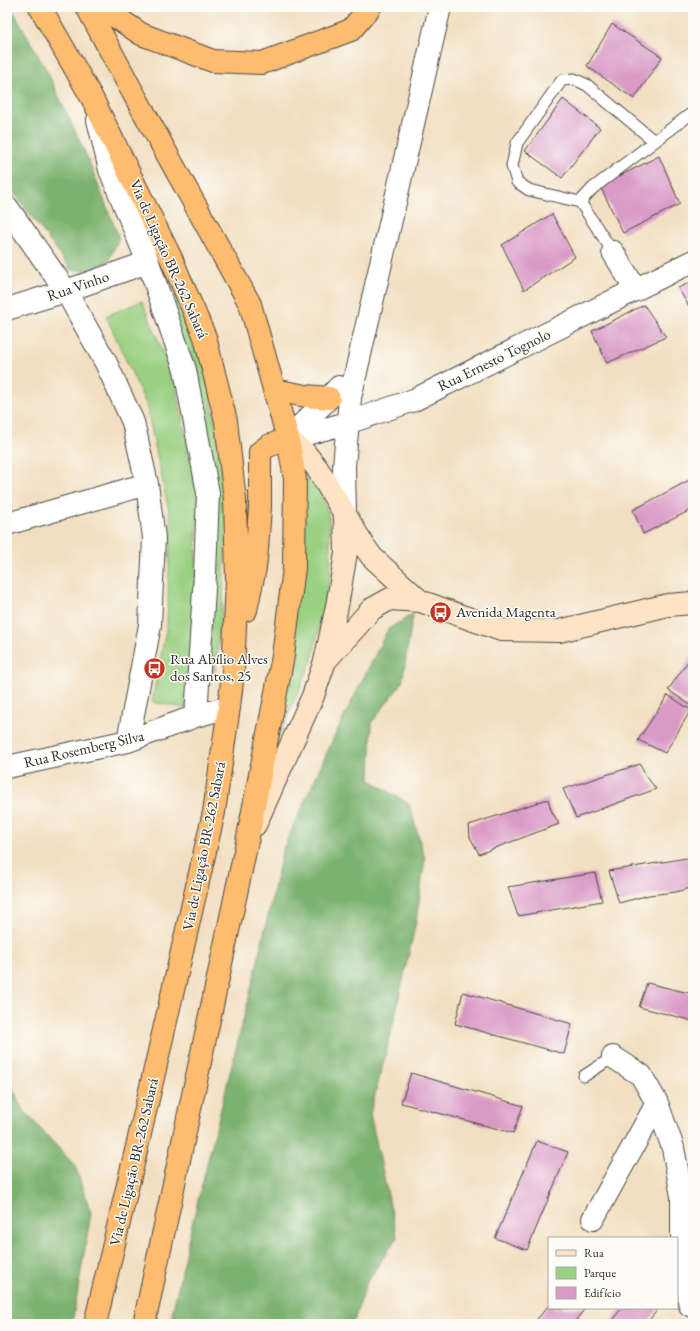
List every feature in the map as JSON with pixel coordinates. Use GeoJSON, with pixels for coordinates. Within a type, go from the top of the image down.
{"type":"FeatureCollection","features":[{"type":"Feature","properties":{"kind":"highway","name":"Via de Ligação BR-262 Sabará"},"geometry":{"type":"LineString","coordinates":[[40,7],[92,98],[171,258],[206,337],[226,421],[235,500],[236,564],[233,673],[214,812],[144,1121],[95,1324]]}},
{"type":"Feature","properties":{"kind":"highway"},"geometry":{"type":"LineString","coordinates":[[87,7],[250,304],[288,438],[295,480],[294,568],[283,656],[247,842],[144,1324]]}},
{"type":"Feature","properties":{"kind":"highway"},"geometry":{"type":"LineString","coordinates":[[101,7],[141,34],[212,61],[262,63],[351,30],[370,7]]}},
{"type":"Feature","properties":{"kind":"highway"},"geometry":{"type":"LineString","coordinates":[[274,390],[306,396],[329,398]]}},
{"type":"Feature","properties":{"kind":"highway"},"geometry":{"type":"LineString","coordinates":[[233,673],[255,568],[260,507],[259,455],[264,448],[288,438]]}},
{"type":"Feature","properties":{"kind":"street"},"geometry":{"type":"LineString","coordinates":[[247,842],[313,696],[325,661],[337,606],[346,553],[344,466],[350,398],[440,7]]}},
{"type":"Feature","properties":{"kind":"street","name":"Via de Ligação BR-262 Sabará"},"geometry":{"type":"LineString","coordinates":[[92,98],[110,170],[148,262],[185,370],[208,493],[205,574],[196,716]]}},
{"type":"Feature","properties":{"kind":"street"},"geometry":{"type":"LineString","coordinates":[[7,206],[66,291],[106,363],[132,422],[147,484],[154,538],[150,625],[128,741]]}},
{"type":"Feature","properties":{"kind":"street"},"geometry":{"type":"LineString","coordinates":[[614,252],[636,290]]}},
{"type":"Feature","properties":{"kind":"street","name":"Rua Vinho"},"geometry":{"type":"LineString","coordinates":[[7,309],[66,291],[148,262]]}},
{"type":"Feature","properties":{"kind":"street","name":"Rua Ernesto Tognolo"},"geometry":{"type":"LineString","coordinates":[[288,438],[347,422],[414,400],[693,262]]}},
{"type":"Feature","properties":{"kind":"street"},"geometry":{"type":"LineString","coordinates":[[358,364],[329,398],[288,438],[305,453],[317,468],[372,557],[420,600]]}},
{"type":"Feature","properties":{"kind":"street"},"geometry":{"type":"LineString","coordinates":[[7,524],[147,484]]}},
{"type":"Feature","properties":{"kind":"street"},"geometry":{"type":"LineString","coordinates":[[325,661],[372,610],[390,599],[420,600],[501,630],[559,631],[668,605],[693,603]]}},
{"type":"Feature","properties":{"kind":"street","name":"Rua Rosemberg Silva"},"geometry":{"type":"LineString","coordinates":[[7,767],[128,741],[196,716],[229,707]]}},
{"type":"Feature","properties":{"kind":"street"},"geometry":{"type":"LineString","coordinates":[[613,1057],[641,1075],[657,1102],[673,1148],[682,1196],[682,1267],[690,1306],[693,1306]]}},
{"type":"Feature","properties":{"kind":"street"},"geometry":{"type":"LineString","coordinates":[[593,1219],[657,1102]]}},
{"type":"Feature","properties":{"kind":"lane"},"geometry":{"type":"LineString","coordinates":[[614,252],[580,202],[529,190],[517,182],[512,166],[517,143],[562,80],[574,79],[587,86],[654,141]]}},
{"type":"Feature","properties":{"kind":"lane"},"geometry":{"type":"LineString","coordinates":[[580,202],[593,188],[692,113]]}},
{"type":"Feature","properties":{"kind":"lane"},"geometry":{"type":"LineString","coordinates":[[584,1076],[613,1057]]}},
{"type":"Feature","properties":{"kind":"green space"},"geometry":{"type":"Polygon","coordinates":[[[7,7],[11,7],[47,71],[88,159],[119,238],[104,270],[71,270],[7,183],[7,7]]]}},
{"type":"Feature","properties":{"kind":"green space"},"geometry":{"type":"Polygon","coordinates":[[[156,259],[176,295],[205,364],[218,437],[226,520],[223,600],[214,680],[208,677],[217,519],[156,259]]]}},
{"type":"Feature","properties":{"kind":"green space"},"geometry":{"type":"Polygon","coordinates":[[[142,301],[174,378],[198,494],[194,646],[186,708],[152,702],[167,624],[171,520],[146,404],[106,316],[142,301]]]}},
{"type":"Feature","properties":{"kind":"green space"},"geometry":{"type":"Polygon","coordinates":[[[299,463],[312,469],[329,516],[331,574],[312,660],[268,762],[299,463]]]}},
{"type":"Feature","properties":{"kind":"green space"},"geometry":{"type":"Polygon","coordinates":[[[413,614],[402,683],[372,722],[370,780],[409,804],[425,859],[416,922],[389,1042],[370,1113],[397,1237],[367,1282],[353,1324],[170,1324],[189,1236],[256,969],[283,849],[335,735],[388,629],[413,614]]]}},
{"type":"Feature","properties":{"kind":"green space"},"geometry":{"type":"Polygon","coordinates":[[[7,1078],[25,1112],[75,1166],[91,1213],[72,1324],[7,1324],[7,1078]]]}},
{"type":"Feature","properties":{"kind":"building"},"geometry":{"type":"Polygon","coordinates":[[[612,24],[662,57],[634,99],[587,66],[612,24]]]}},
{"type":"Feature","properties":{"kind":"building"},"geometry":{"type":"Polygon","coordinates":[[[563,99],[600,128],[562,178],[525,151],[563,99]]]}},
{"type":"Feature","properties":{"kind":"building"},"geometry":{"type":"Polygon","coordinates":[[[659,156],[680,204],[623,233],[600,186],[659,156]]]}},
{"type":"Feature","properties":{"kind":"building"},"geometry":{"type":"Polygon","coordinates":[[[552,214],[575,257],[524,290],[502,245],[552,214]]]}},
{"type":"Feature","properties":{"kind":"building"},"geometry":{"type":"Polygon","coordinates":[[[693,281],[693,313],[678,288],[693,281]]]}},
{"type":"Feature","properties":{"kind":"building"},"geometry":{"type":"Polygon","coordinates":[[[644,305],[666,337],[607,363],[592,331],[644,305]]]}},
{"type":"Feature","properties":{"kind":"building"},"geometry":{"type":"Polygon","coordinates":[[[693,478],[693,509],[643,534],[633,510],[693,478]]]}},
{"type":"Feature","properties":{"kind":"building"},"geometry":{"type":"Polygon","coordinates":[[[693,654],[693,705],[692,706],[668,690],[693,654]]]}},
{"type":"Feature","properties":{"kind":"building"},"geometry":{"type":"Polygon","coordinates":[[[668,695],[691,710],[665,753],[638,740],[668,695]]]}},
{"type":"Feature","properties":{"kind":"building"},"geometry":{"type":"Polygon","coordinates":[[[640,764],[656,789],[576,818],[563,789],[640,764]]]}},
{"type":"Feature","properties":{"kind":"building"},"geometry":{"type":"Polygon","coordinates":[[[548,799],[551,810],[559,824],[479,854],[470,837],[469,825],[548,799]]]}},
{"type":"Feature","properties":{"kind":"building"},"geometry":{"type":"Polygon","coordinates":[[[693,857],[693,887],[676,892],[649,895],[619,903],[609,871],[693,857]]]}},
{"type":"Feature","properties":{"kind":"building"},"geometry":{"type":"Polygon","coordinates":[[[595,873],[602,901],[518,916],[508,887],[595,873]]]}},
{"type":"Feature","properties":{"kind":"building"},"geometry":{"type":"Polygon","coordinates":[[[647,983],[693,994],[693,1021],[639,1007],[647,983]]]}},
{"type":"Feature","properties":{"kind":"building"},"geometry":{"type":"Polygon","coordinates":[[[463,992],[572,1024],[564,1054],[455,1024],[463,992]]]}},
{"type":"Feature","properties":{"kind":"building"},"geometry":{"type":"Polygon","coordinates":[[[411,1073],[523,1106],[513,1133],[401,1103],[411,1073]]]}},
{"type":"Feature","properties":{"kind":"building"},"geometry":{"type":"Polygon","coordinates":[[[537,1141],[568,1152],[527,1250],[495,1238],[537,1141]]]}},
{"type":"Feature","properties":{"kind":"building"},"geometry":{"type":"Polygon","coordinates":[[[548,1306],[548,1309],[584,1309],[573,1324],[533,1324],[548,1306]]]}},
{"type":"Feature","properties":{"kind":"building"},"geometry":{"type":"Polygon","coordinates":[[[621,1309],[658,1309],[646,1324],[609,1324],[621,1309]]]}},
{"type":"Feature","properties":{"kind":"place","name":"Avenida Magenta"},"geometry":{"type":"Point","coordinates":[440,612]}},
{"type":"Feature","properties":{"kind":"place","name":"Rua Abílio Alves dos Santos, 25"},"geometry":{"type":"Point","coordinates":[155,668]}}]}
